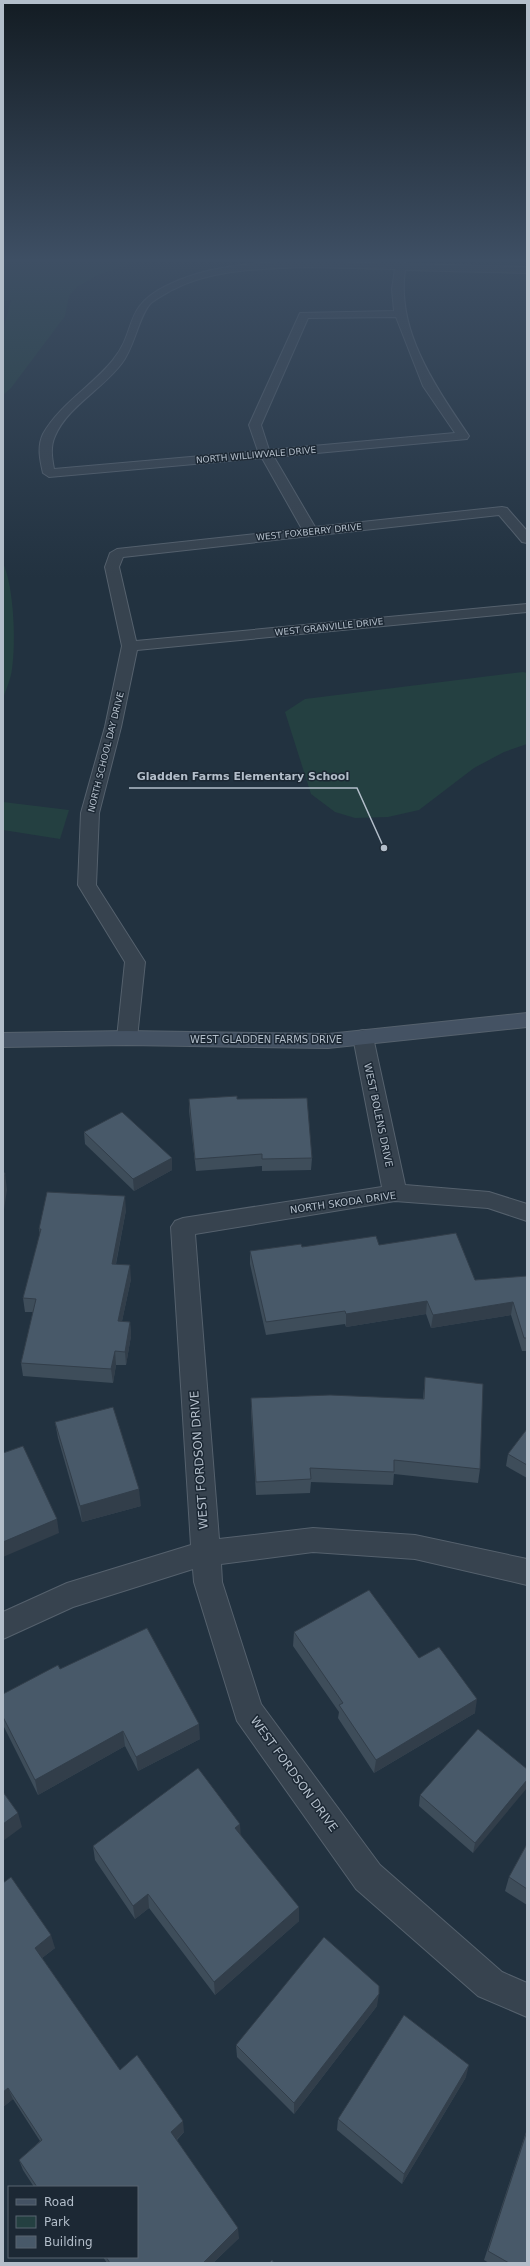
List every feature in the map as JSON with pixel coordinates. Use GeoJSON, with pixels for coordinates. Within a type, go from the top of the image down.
{"type":"FeatureCollection","features":[{"type":"Feature","properties":{"kind":"street","name":"NORTH WILLIWVALE DRIVE"},"geometry":{"type":"LineString","coordinates":[[113,367],[55,425],[45,449],[48,473],[463,436],[429,386],[420,367]]}},
{"type":"Feature","properties":{"kind":"street"},"geometry":{"type":"LineString","coordinates":[[281,367],[255,425],[260,444],[311,532]]}},
{"type":"Feature","properties":{"kind":"street","name":"WEST FOXBERRY DRIVE"},"geometry":{"type":"LineString","coordinates":[[117,552],[502,511],[527,539]]}},
{"type":"Feature","properties":{"kind":"street","name":"NORTH SCHOOL DAY DRIVE"},"geometry":{"type":"LineString","coordinates":[[117,552],[112,567],[130,646],[113,726],[90,813],[87,885],[135,962],[127,1038]]}},
{"type":"Feature","properties":{"kind":"street","name":"WEST GRANVILLE DRIVE"},"geometry":{"type":"LineString","coordinates":[[130,646],[527,608]]}},
{"type":"Feature","properties":{"kind":"street","name":"WEST GLADDEN FARMS DRIVE"},"geometry":{"type":"LineString","coordinates":[[3,1040],[127,1038],[328,1041],[527,1020]]}},
{"type":"Feature","properties":{"kind":"street","name":"WEST BOLENS DRIVE"},"geometry":{"type":"LineString","coordinates":[[363,1037],[395,1194]]}},
{"type":"Feature","properties":{"kind":"street","name":"NORTH SKODA DRIVE"},"geometry":{"type":"LineString","coordinates":[[183,1227],[395,1194],[489,1200],[527,1213]]}},
{"type":"Feature","properties":{"kind":"street","name":"WEST FORDSON DRIVE"},"geometry":{"type":"LineString","coordinates":[[183,1227],[208,1582],[248,1711],[368,1877],[490,1984],[527,2000]]}},
{"type":"Feature","properties":{"kind":"street"},"geometry":{"type":"LineString","coordinates":[[3,1626],[67,1596],[206,1553],[313,1540],[415,1547],[527,1572]]}},
{"type":"Feature","properties":{"kind":"green space"},"geometry":{"type":"Polygon","coordinates":[[[3,367],[27,367],[11,388],[3,395],[3,367]]]}},
{"type":"Feature","properties":{"kind":"green space"},"geometry":{"type":"Polygon","coordinates":[[[3,563],[7,573],[12,600],[14,645],[10,680],[3,699],[3,563]]]}},
{"type":"Feature","properties":{"kind":"green space"},"geometry":{"type":"Polygon","coordinates":[[[523,672],[527,673],[527,744],[504,752],[474,768],[419,810],[388,817],[355,818],[335,812],[311,794],[285,712],[305,699],[523,672]]]}},
{"type":"Feature","properties":{"kind":"green space"},"geometry":{"type":"Polygon","coordinates":[[[3,802],[69,810],[60,839],[3,830],[3,802]]]}},
{"type":"Feature","properties":{"kind":"building"},"geometry":{"type":"Polygon","coordinates":[[[237,1096],[237,1099],[307,1098],[312,1158],[262,1159],[262,1154],[195,1159],[189,1099],[237,1096]]]}},
{"type":"Feature","properties":{"kind":"building"},"geometry":{"type":"Polygon","coordinates":[[[122,1112],[172,1158],[133,1179],[84,1132],[122,1112]]]}},
{"type":"Feature","properties":{"kind":"building"},"geometry":{"type":"Polygon","coordinates":[[[3,1173],[5,1173],[3,1184],[3,1173]]]}},
{"type":"Feature","properties":{"kind":"building"},"geometry":{"type":"Polygon","coordinates":[[[47,1192],[125,1196],[112,1264],[130,1265],[118,1321],[130,1322],[125,1352],[115,1351],[111,1369],[21,1363],[36,1299],[23,1298],[41,1229],[39,1229],[47,1192]]]}},
{"type":"Feature","properties":{"kind":"building"},"geometry":{"type":"Polygon","coordinates":[[[456,1233],[475,1280],[527,1276],[527,1338],[524,1338],[513,1302],[433,1315],[427,1301],[346,1314],[345,1311],[266,1322],[250,1251],[301,1244],[302,1247],[376,1236],[379,1245],[456,1233]]]}},
{"type":"Feature","properties":{"kind":"building"},"geometry":{"type":"Polygon","coordinates":[[[425,1377],[483,1384],[480,1469],[394,1460],[394,1472],[310,1468],[311,1479],[256,1482],[251,1398],[330,1395],[424,1399],[425,1377]]]}},
{"type":"Feature","properties":{"kind":"building"},"geometry":{"type":"Polygon","coordinates":[[[113,1407],[139,1489],[80,1506],[55,1422],[113,1407]]]}},
{"type":"Feature","properties":{"kind":"building"},"geometry":{"type":"Polygon","coordinates":[[[527,1429],[527,1465],[508,1454],[527,1429]]]}},
{"type":"Feature","properties":{"kind":"building"},"geometry":{"type":"Polygon","coordinates":[[[23,1446],[57,1519],[3,1542],[3,1453],[23,1446]]]}},
{"type":"Feature","properties":{"kind":"building"},"geometry":{"type":"Polygon","coordinates":[[[369,1590],[419,1658],[439,1647],[477,1699],[376,1760],[339,1705],[343,1703],[294,1632],[369,1590]]]}},
{"type":"Feature","properties":{"kind":"building"},"geometry":{"type":"Polygon","coordinates":[[[147,1628],[199,1724],[136,1757],[123,1731],[35,1780],[3,1717],[3,1694],[58,1665],[60,1669],[147,1628]]]}},
{"type":"Feature","properties":{"kind":"building"},"geometry":{"type":"Polygon","coordinates":[[[478,1729],[527,1769],[527,1780],[475,1843],[420,1795],[478,1729]]]}},
{"type":"Feature","properties":{"kind":"building"},"geometry":{"type":"Polygon","coordinates":[[[198,1768],[240,1824],[235,1828],[299,1907],[214,1982],[148,1894],[133,1906],[93,1846],[198,1768]]]}},
{"type":"Feature","properties":{"kind":"building"},"geometry":{"type":"Polygon","coordinates":[[[3,1792],[18,1813],[3,1824],[3,1792]]]}},
{"type":"Feature","properties":{"kind":"building"},"geometry":{"type":"Polygon","coordinates":[[[527,1844],[527,1889],[509,1877],[527,1844]]]}},
{"type":"Feature","properties":{"kind":"building"},"geometry":{"type":"Polygon","coordinates":[[[11,1877],[51,1935],[35,1948],[120,2070],[137,2055],[183,2121],[171,2132],[238,2228],[203,2263],[110,2263],[107,2258],[138,2258],[138,2186],[36,2186],[19,2160],[42,2140],[8,2088],[3,2092],[3,1883],[11,1877]]]}},
{"type":"Feature","properties":{"kind":"building"},"geometry":{"type":"Polygon","coordinates":[[[324,1937],[379,1986],[379,1994],[294,2103],[236,2045],[324,1937]]]}},
{"type":"Feature","properties":{"kind":"building"},"geometry":{"type":"Polygon","coordinates":[[[404,2015],[469,2065],[404,2174],[338,2119],[404,2015]]]}},
{"type":"Feature","properties":{"kind":"building"},"geometry":{"type":"Polygon","coordinates":[[[527,2131],[527,2263],[509,2263],[488,2251],[527,2131]]]}},
{"type":"Feature","properties":{"kind":"place","name":"Gladden Farms Elementary School"},"geometry":{"type":"Point","coordinates":[384,848]}}]}
